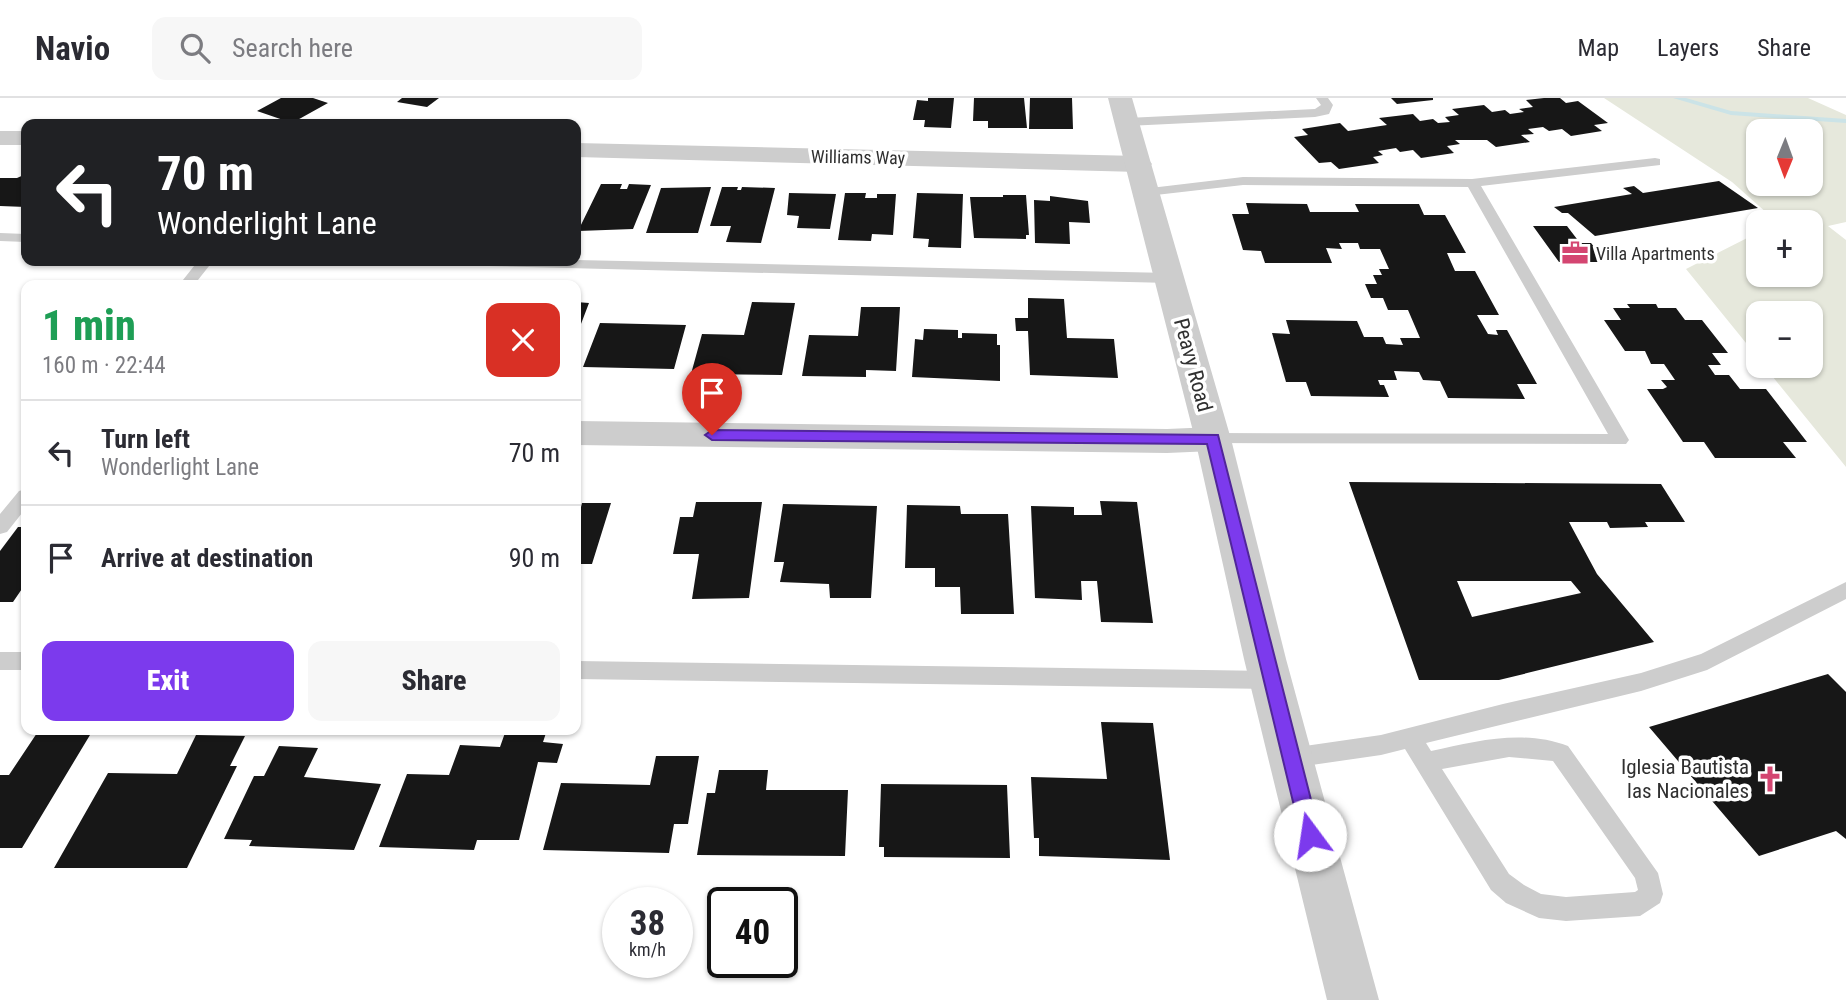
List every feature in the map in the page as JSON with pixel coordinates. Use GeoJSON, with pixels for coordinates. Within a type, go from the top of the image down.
{"type":"FeatureCollection","features":[{"type":"Feature","properties":{"kind":"street","name":"Peavy Road"},"geometry":{"type":"LineString","coordinates":[[1124,110],[1213,439],[1353,1000]]}},
{"type":"Feature","properties":{"kind":"street"},"geometry":{"type":"LineString","coordinates":[[0,138],[21,138]]}},
{"type":"Feature","properties":{"kind":"street","name":"Williams Way"},"geometry":{"type":"LineString","coordinates":[[581,150],[1143,178]]}},
{"type":"Feature","properties":{"kind":"street"},"geometry":{"type":"LineString","coordinates":[[581,433],[1158,441],[1213,439]]}},
{"type":"Feature","properties":{"kind":"lane"},"geometry":{"type":"LineString","coordinates":[[1124,110],[1315,113],[1325,111],[1327,105],[1322,98]]}},
{"type":"Feature","properties":{"kind":"lane"},"geometry":{"type":"LineString","coordinates":[[1143,178],[1472,183],[1655,162]]}},
{"type":"Feature","properties":{"kind":"lane"},"geometry":{"type":"LineString","coordinates":[[1213,439],[1620,440],[1472,183]]}},
{"type":"Feature","properties":{"kind":"lane"},"geometry":{"type":"LineString","coordinates":[[0,237],[21,237]]}},
{"type":"Feature","properties":{"kind":"lane"},"geometry":{"type":"LineString","coordinates":[[581,264],[1170,278]]}},
{"type":"Feature","properties":{"kind":"lane"},"geometry":{"type":"LineString","coordinates":[[190,280],[202,266]]}},
{"type":"Feature","properties":{"kind":"lane"},"geometry":{"type":"LineString","coordinates":[[0,527],[21,502]]}},
{"type":"Feature","properties":{"kind":"lane"},"geometry":{"type":"LineString","coordinates":[[1291,758],[1381,745],[1641,682],[1707,661],[1846,590]]}},
{"type":"Feature","properties":{"kind":"lane"},"geometry":{"type":"LineString","coordinates":[[0,661],[21,661]]}},
{"type":"Feature","properties":{"kind":"lane"},"geometry":{"type":"LineString","coordinates":[[581,670],[1271,680]]}},
{"type":"Feature","properties":{"kind":"lane"},"geometry":{"type":"LineString","coordinates":[[1410,737],[1425,763],[1500,882],[1515,894],[1539,906],[1566,909],[1640,904],[1651,894],[1646,873],[1560,753],[1522,746],[1481,749],[1425,763]]}},
{"type":"Feature","properties":{"kind":"shaded area"},"geometry":{"type":"Polygon","coordinates":[[[1604,98],[1808,98],[1846,115],[1846,222],[1828,226],[1846,240],[1846,467],[1774,378],[1823,378],[1823,301],[1746,301],[1746,343],[1686,269],[1746,239],[1746,287],[1823,287],[1823,210],[1764,210],[1748,196],[1824,196],[1824,119],[1746,119],[1746,194],[1732,182],[1604,98]]]}},
{"type":"Feature","properties":{"kind":"building"},"geometry":{"type":"Polygon","coordinates":[[[281,98],[313,98],[328,103],[299,119],[280,119],[257,111],[281,98]]]}},
{"type":"Feature","properties":{"kind":"building"},"geometry":{"type":"Polygon","coordinates":[[[402,98],[439,98],[427,107],[397,102],[402,98]]]}},
{"type":"Feature","properties":{"kind":"building"},"geometry":{"type":"Polygon","coordinates":[[[928,98],[954,98],[951,128],[924,127],[925,120],[913,120],[917,100],[928,101],[928,98]]]}},
{"type":"Feature","properties":{"kind":"building"},"geometry":{"type":"Polygon","coordinates":[[[974,98],[1024,98],[1027,128],[988,128],[988,121],[973,121],[974,98]]]}},
{"type":"Feature","properties":{"kind":"building"},"geometry":{"type":"Polygon","coordinates":[[[1030,98],[1072,98],[1073,129],[1029,129],[1030,98]]]}},
{"type":"Feature","properties":{"kind":"building"},"geometry":{"type":"Polygon","coordinates":[[[1391,98],[1433,98],[1433,100],[1397,104],[1391,98]]]}},
{"type":"Feature","properties":{"kind":"building"},"geometry":{"type":"Polygon","coordinates":[[[1560,98],[1566,103],[1578,101],[1608,123],[1594,125],[1602,131],[1571,136],[1562,129],[1528,129],[1534,134],[1521,135],[1530,142],[1496,147],[1487,140],[1455,140],[1460,144],[1447,146],[1454,153],[1421,158],[1413,150],[1400,152],[1396,148],[1378,151],[1383,155],[1373,157],[1379,163],[1339,169],[1331,162],[1319,163],[1294,137],[1308,135],[1302,129],[1340,123],[1348,131],[1387,125],[1379,118],[1413,114],[1420,121],[1433,119],[1438,123],[1450,122],[1445,117],[1459,115],[1452,109],[1484,105],[1492,112],[1524,112],[1519,109],[1533,107],[1526,100],[1560,98]]]}},
{"type":"Feature","properties":{"kind":"building"},"geometry":{"type":"Polygon","coordinates":[[[21,176],[21,207],[0,206],[0,178],[21,176]]]}},
{"type":"Feature","properties":{"kind":"building"},"geometry":{"type":"Polygon","coordinates":[[[1719,181],[1758,208],[1595,236],[1568,213],[1562,213],[1554,207],[1632,194],[1623,188],[1634,186],[1643,193],[1719,181]]]}},
{"type":"Feature","properties":{"kind":"building"},"geometry":{"type":"Polygon","coordinates":[[[601,184],[622,184],[620,189],[627,189],[629,184],[651,185],[633,229],[581,231],[581,225],[601,184]]]}},
{"type":"Feature","properties":{"kind":"building"},"geometry":{"type":"Polygon","coordinates":[[[711,187],[698,233],[646,233],[661,188],[711,187]]]}},
{"type":"Feature","properties":{"kind":"building"},"geometry":{"type":"Polygon","coordinates":[[[722,187],[738,187],[737,190],[742,187],[775,188],[761,243],[726,242],[731,226],[710,226],[722,187]]]}},
{"type":"Feature","properties":{"kind":"building"},"geometry":{"type":"Polygon","coordinates":[[[789,193],[836,194],[830,229],[797,228],[799,216],[787,215],[789,193]]]}},
{"type":"Feature","properties":{"kind":"building"},"geometry":{"type":"Polygon","coordinates":[[[845,193],[866,193],[865,198],[877,198],[877,194],[896,194],[893,235],[872,234],[871,241],[838,240],[845,193]]]}},
{"type":"Feature","properties":{"kind":"building"},"geometry":{"type":"Polygon","coordinates":[[[917,193],[963,194],[961,248],[928,247],[929,239],[913,238],[917,193]]]}},
{"type":"Feature","properties":{"kind":"building"},"geometry":{"type":"Polygon","coordinates":[[[1026,195],[1029,235],[1026,235],[1026,239],[974,238],[970,197],[1026,195]]]}},
{"type":"Feature","properties":{"kind":"building"},"geometry":{"type":"Polygon","coordinates":[[[1050,196],[1088,201],[1090,223],[1069,222],[1070,244],[1035,243],[1034,200],[1050,201],[1050,196]]]}},
{"type":"Feature","properties":{"kind":"building"},"geometry":{"type":"Polygon","coordinates":[[[1246,203],[1307,204],[1310,212],[1359,212],[1355,204],[1419,204],[1424,215],[1445,215],[1466,253],[1447,253],[1455,271],[1475,271],[1499,315],[1477,315],[1488,334],[1498,335],[1496,330],[1507,330],[1537,384],[1517,384],[1525,399],[1448,398],[1440,381],[1423,380],[1419,372],[1394,371],[1397,380],[1378,380],[1380,385],[1384,385],[1389,397],[1311,396],[1306,382],[1286,382],[1272,333],[1290,334],[1286,320],[1357,321],[1364,337],[1383,337],[1386,344],[1403,345],[1400,338],[1420,338],[1408,310],[1388,310],[1383,298],[1371,298],[1365,284],[1377,284],[1373,275],[1382,275],[1379,269],[1389,269],[1380,249],[1360,249],[1358,243],[1339,243],[1342,249],[1326,248],[1332,263],[1265,263],[1261,251],[1243,250],[1232,214],[1249,214],[1246,203]]]}},
{"type":"Feature","properties":{"kind":"building","name":"Villa Apartments"},"geometry":{"type":"Polygon","coordinates":[[[1533,226],[1567,226],[1580,243],[1591,243],[1606,262],[1559,262],[1533,226]]]}},
{"type":"Feature","properties":{"kind":"building"},"geometry":{"type":"Polygon","coordinates":[[[1028,298],[1064,299],[1067,338],[1114,339],[1118,378],[1030,375],[1028,331],[1016,331],[1015,318],[1028,318],[1028,298]]]}},
{"type":"Feature","properties":{"kind":"building"},"geometry":{"type":"Polygon","coordinates":[[[581,302],[589,303],[581,324],[581,302]]]}},
{"type":"Feature","properties":{"kind":"building"},"geometry":{"type":"Polygon","coordinates":[[[752,302],[795,303],[782,375],[691,374],[702,334],[744,335],[752,302]]]}},
{"type":"Feature","properties":{"kind":"building"},"geometry":{"type":"Polygon","coordinates":[[[1627,304],[1656,304],[1658,308],[1676,308],[1685,320],[1702,320],[1728,353],[1712,353],[1721,365],[1708,365],[1715,375],[1729,375],[1740,389],[1766,389],[1807,442],[1783,442],[1796,458],[1715,458],[1704,442],[1683,442],[1647,389],[1663,389],[1667,387],[1661,380],[1675,380],[1664,364],[1651,364],[1645,351],[1625,351],[1604,320],[1621,320],[1613,308],[1630,308],[1627,304]]]}},
{"type":"Feature","properties":{"kind":"building"},"geometry":{"type":"Polygon","coordinates":[[[861,307],[900,307],[896,371],[866,370],[866,377],[802,376],[809,335],[858,336],[861,307]]]}},
{"type":"Feature","properties":{"kind":"building"},"geometry":{"type":"Polygon","coordinates":[[[600,323],[686,325],[674,369],[583,367],[600,323]]]}},
{"type":"Feature","properties":{"kind":"building"},"geometry":{"type":"Polygon","coordinates":[[[924,329],[958,330],[958,338],[962,338],[962,333],[997,334],[997,345],[1000,345],[1000,381],[912,377],[915,339],[923,340],[924,329]]]}},
{"type":"Feature","properties":{"kind":"building"},"geometry":{"type":"Polygon","coordinates":[[[1349,482],[1661,484],[1685,522],[1645,522],[1648,527],[1610,528],[1607,522],[1569,522],[1597,574],[1654,642],[1499,680],[1419,680],[1349,482]],[[1457,581],[1472,617],[1581,593],[1571,581],[1457,581]]]}},
{"type":"Feature","properties":{"kind":"building"},"geometry":{"type":"Polygon","coordinates":[[[1100,501],[1137,502],[1153,623],[1101,622],[1097,581],[1081,581],[1082,600],[1035,598],[1031,506],[1074,507],[1074,515],[1102,515],[1100,501]]]}},
{"type":"Feature","properties":{"kind":"building"},"geometry":{"type":"Polygon","coordinates":[[[696,502],[762,502],[749,598],[692,599],[699,554],[673,554],[680,517],[693,517],[696,502]]]}},
{"type":"Feature","properties":{"kind":"building"},"geometry":{"type":"Polygon","coordinates":[[[582,503],[611,503],[592,564],[581,564],[582,503]]]}},
{"type":"Feature","properties":{"kind":"building"},"geometry":{"type":"Polygon","coordinates":[[[783,504],[877,506],[871,598],[830,598],[829,584],[780,582],[784,562],[774,562],[783,504]]]}},
{"type":"Feature","properties":{"kind":"building"},"geometry":{"type":"Polygon","coordinates":[[[907,505],[960,506],[961,514],[1008,514],[1014,614],[961,614],[960,587],[935,587],[935,568],[905,568],[907,505]]]}},
{"type":"Feature","properties":{"kind":"building"},"geometry":{"type":"Polygon","coordinates":[[[18,527],[21,527],[21,590],[13,602],[0,602],[0,551],[18,527]]]}},
{"type":"Feature","properties":{"kind":"building","name":"Iglesia Bautista las Nacionales"},"geometry":{"type":"Polygon","coordinates":[[[1828,674],[1846,692],[1846,839],[1836,831],[1759,856],[1649,727],[1828,674]]]}},
{"type":"Feature","properties":{"kind":"building"},"geometry":{"type":"Polygon","coordinates":[[[1101,722],[1153,723],[1170,860],[1039,856],[1039,838],[1034,838],[1031,777],[1107,779],[1101,722]]]}},
{"type":"Feature","properties":{"kind":"building"},"geometry":{"type":"Polygon","coordinates":[[[36,735],[90,735],[22,848],[0,848],[0,775],[9,775],[36,735]]]}},
{"type":"Feature","properties":{"kind":"building"},"geometry":{"type":"Polygon","coordinates":[[[196,735],[245,736],[230,766],[237,766],[187,868],[54,868],[108,773],[177,774],[196,735]]]}},
{"type":"Feature","properties":{"kind":"building"},"geometry":{"type":"Polygon","coordinates":[[[504,735],[545,735],[543,742],[563,744],[557,763],[538,762],[519,840],[477,840],[474,850],[379,847],[407,774],[449,775],[460,745],[500,747],[504,735]]]}},
{"type":"Feature","properties":{"kind":"building"},"geometry":{"type":"Polygon","coordinates":[[[279,746],[318,748],[304,777],[381,784],[354,850],[249,846],[252,840],[224,839],[254,776],[264,776],[279,746]]]}},
{"type":"Feature","properties":{"kind":"building"},"geometry":{"type":"Polygon","coordinates":[[[656,756],[699,756],[688,824],[674,824],[669,853],[543,850],[561,783],[650,785],[656,756]]]}},
{"type":"Feature","properties":{"kind":"building"},"geometry":{"type":"Polygon","coordinates":[[[719,770],[768,770],[766,790],[848,790],[845,856],[697,855],[707,793],[715,793],[719,770]]]}},
{"type":"Feature","properties":{"kind":"building"},"geometry":{"type":"Polygon","coordinates":[[[881,784],[1007,785],[1010,858],[884,857],[884,847],[879,847],[881,784]]]}},
{"type":"Feature","properties":{"kind":"waterway"},"geometry":{"type":"LineString","coordinates":[[1677,98],[1731,113],[1846,121]]}},
{"type":"Feature","properties":{"kind":"place","name":"Villa Apartments"},"geometry":{"type":"Point","coordinates":[1575,253]}},
{"type":"Feature","properties":{"kind":"place","name":"Iglesia Bautista las Nacionales"},"geometry":{"type":"Point","coordinates":[1770,779]}},
{"type":"Feature","properties":{"kind":"route"},"geometry":{"type":"LineString","coordinates":[[712,435],[1167,441],[1213,439],[1310,835]]}}]}
